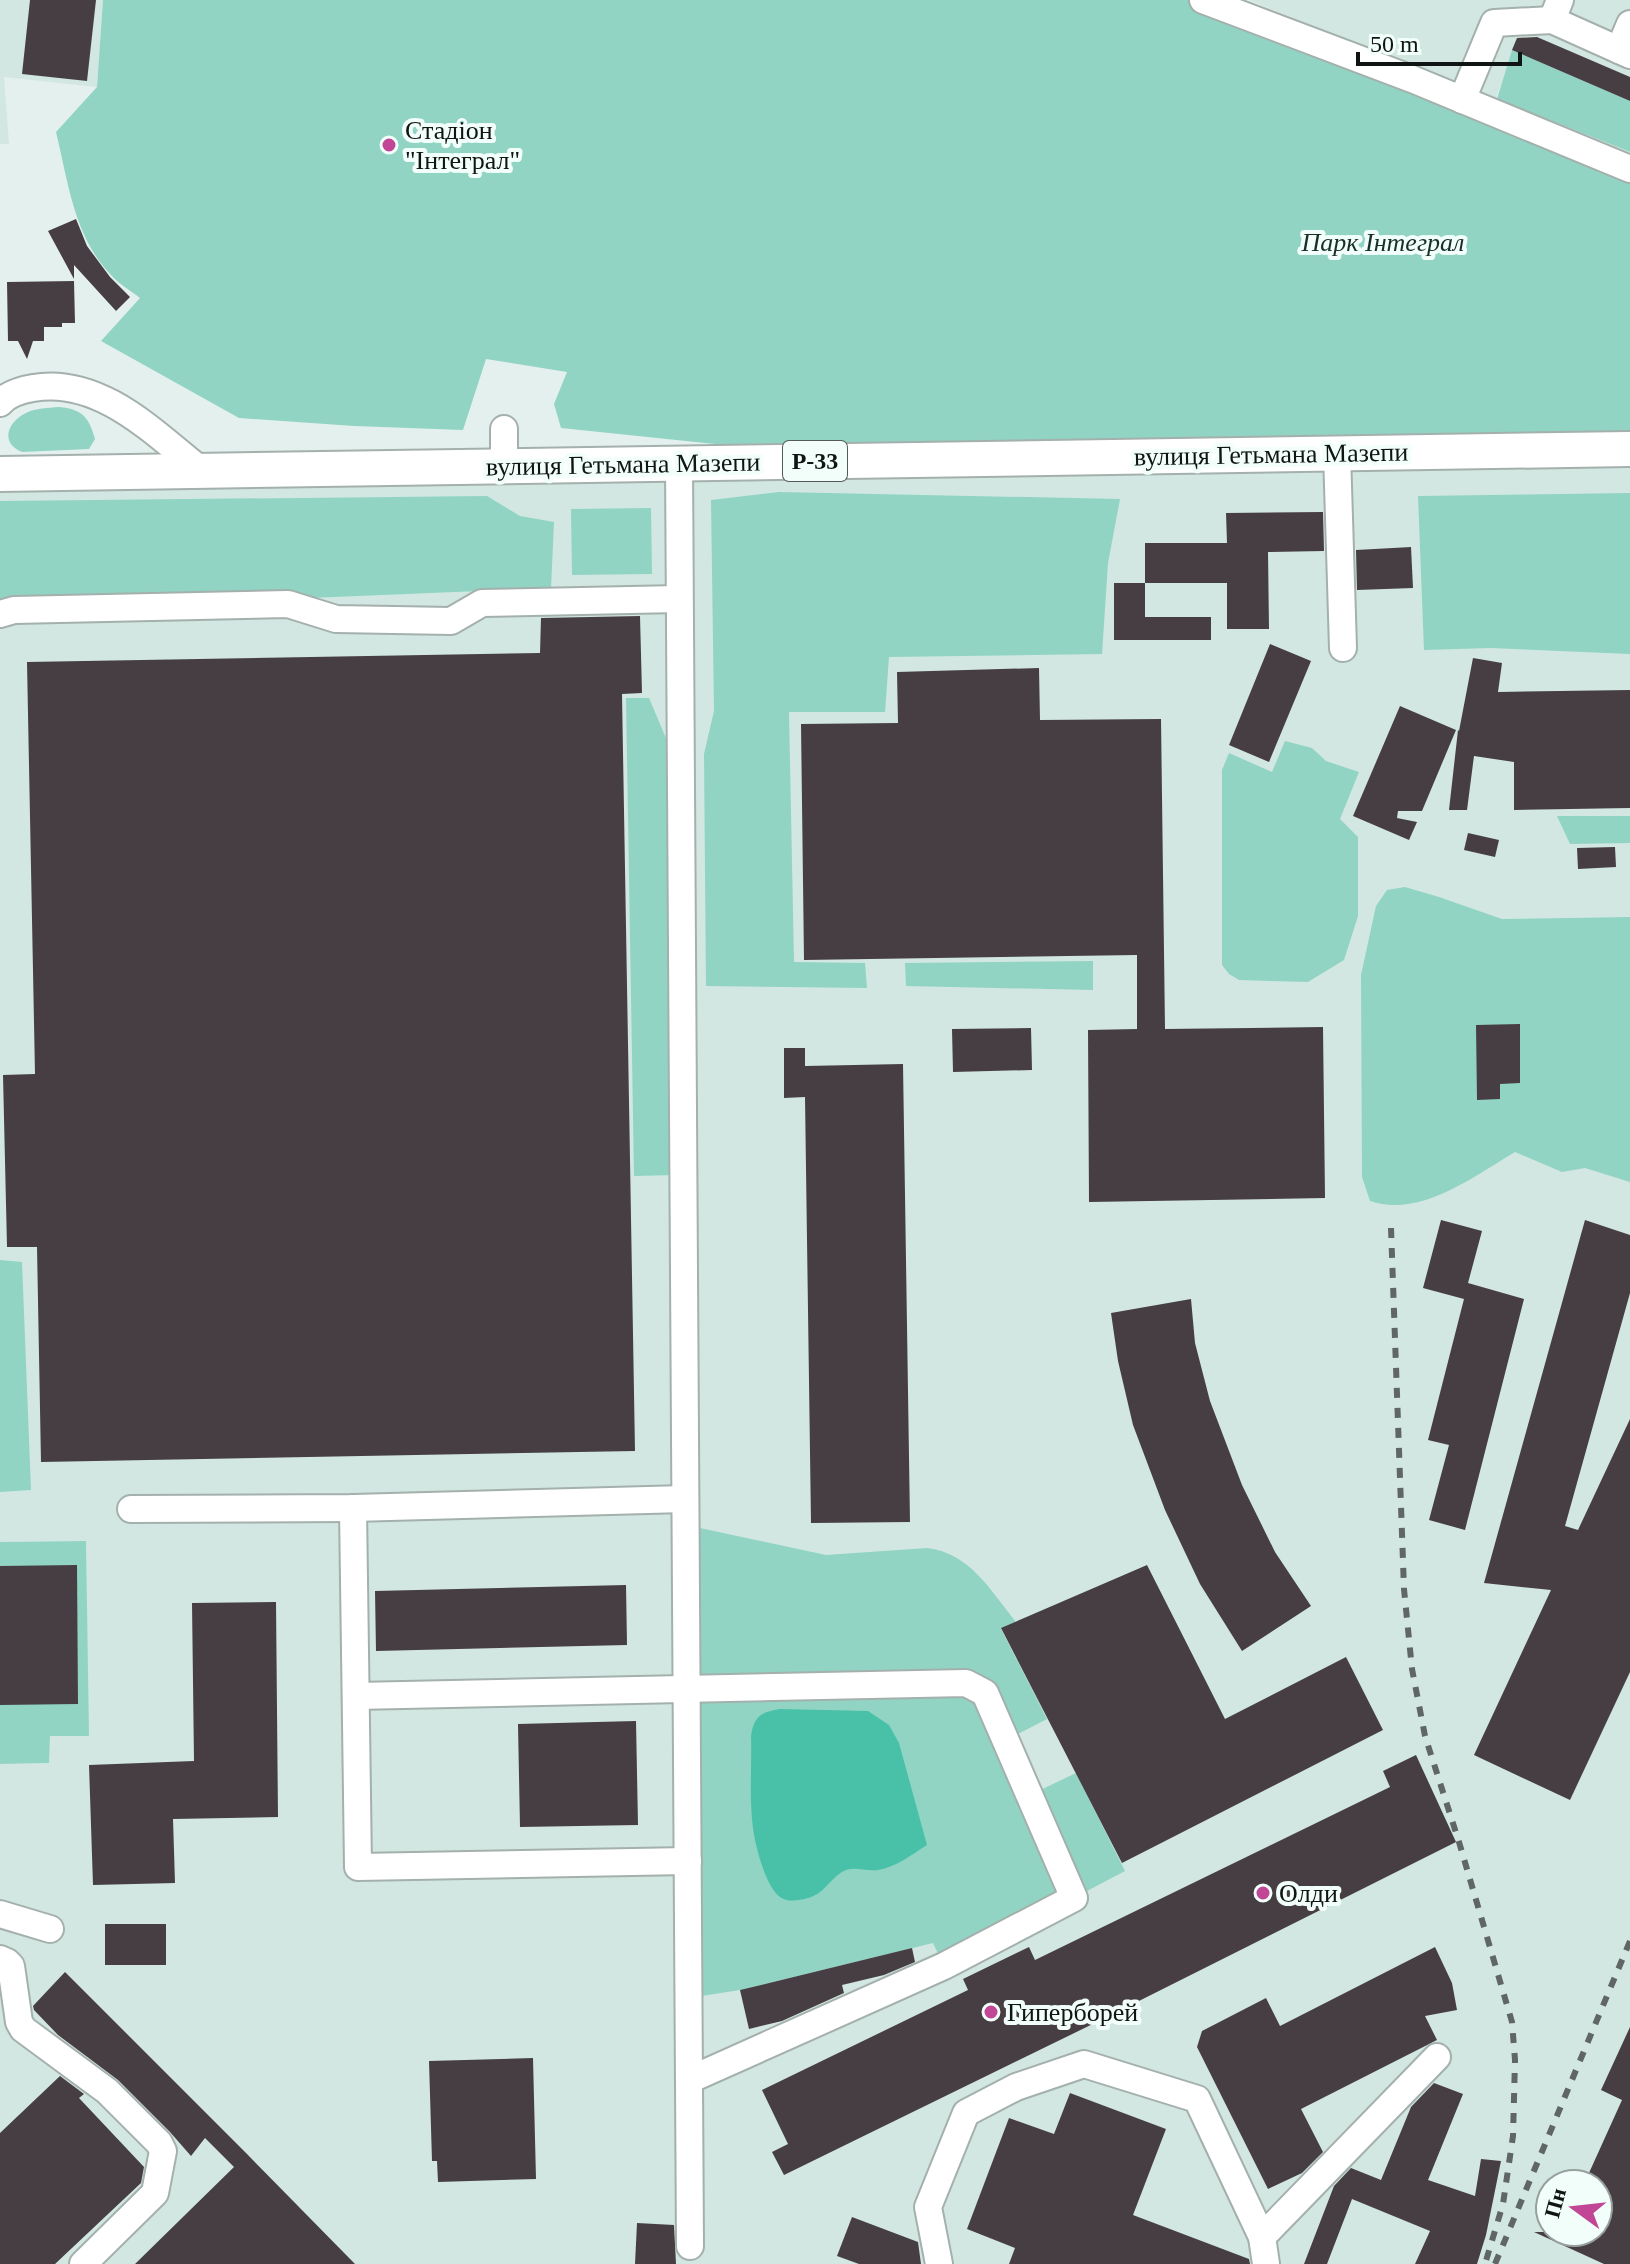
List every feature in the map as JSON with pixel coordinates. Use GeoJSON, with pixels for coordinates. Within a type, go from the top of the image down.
{"type":"FeatureCollection","features":[{"type":"Feature","properties":{"kind":"main road","name":"вулиця Гетьмана Мазепи"},"geometry":{"type":"LineString","coordinates":[[0,474],[1630,449]]}},
{"type":"Feature","properties":{"kind":"street"},"geometry":{"type":"LineString","coordinates":[[1203,0],[1630,169]]}},
{"type":"Feature","properties":{"kind":"street"},"geometry":{"type":"LineString","coordinates":[[1462,100],[1494,23],[1556,10],[1624,53],[1630,24]]}},
{"type":"Feature","properties":{"kind":"street"},"geometry":{"type":"LineString","coordinates":[[0,403],[21,390],[40,387],[63,387],[91,394],[131,414],[202,471]]}},
{"type":"Feature","properties":{"kind":"street"},"geometry":{"type":"LineString","coordinates":[[504,429],[504,466]]}},
{"type":"Feature","properties":{"kind":"street"},"geometry":{"type":"LineString","coordinates":[[1337,453],[1343,648]]}},
{"type":"Feature","properties":{"kind":"street"},"geometry":{"type":"LineString","coordinates":[[679,463],[690,2246]]}},
{"type":"Feature","properties":{"kind":"street"},"geometry":{"type":"LineString","coordinates":[[0,614],[14,610],[288,604],[336,619],[451,621],[482,603],[679,599]]}},
{"type":"Feature","properties":{"kind":"street"},"geometry":{"type":"LineString","coordinates":[[131,1509],[353,1508],[685,1499]]}},
{"type":"Feature","properties":{"kind":"street"},"geometry":{"type":"LineString","coordinates":[[353,1508],[358,1867],[688,1861]]}},
{"type":"Feature","properties":{"kind":"street"},"geometry":{"type":"LineString","coordinates":[[356,1696],[966,1683],[985,1693],[1074,1898],[944,1966],[689,2080]]}},
{"type":"Feature","properties":{"kind":"street"},"geometry":{"type":"LineString","coordinates":[[0,1914],[50,1929]]}},
{"type":"Feature","properties":{"kind":"street"},"geometry":{"type":"LineString","coordinates":[[0,1959],[11,1966],[19,2022],[23,2029],[107,2091],[159,2143],[163,2151],[155,2193],[83,2264]]}},
{"type":"Feature","properties":{"kind":"street"},"geometry":{"type":"LineString","coordinates":[[1262,2237],[1437,2057]]}},
{"type":"Feature","properties":{"kind":"street"},"geometry":{"type":"LineString","coordinates":[[939,2264],[928,2207],[966,2113],[1016,2087],[1084,2064],[1197,2099],[1262,2237],[1266,2264]]}},
{"type":"Feature","properties":{"kind":"shaded area"},"geometry":{"type":"Polygon","coordinates":[[[0,0],[103,0],[97,87],[4,77],[9,144],[0,144],[0,0]]]}},
{"type":"Feature","properties":{"kind":"shaded area"},"geometry":{"type":"Polygon","coordinates":[[[1249,0],[1630,0],[1630,101],[1513,51],[1496,99],[1249,0]]]}},
{"type":"Feature","properties":{"kind":"shaded area"},"geometry":{"type":"Polygon","coordinates":[[[1630,467],[1630,2264],[0,2264],[0,1764],[48,1763],[50,1736],[88,1736],[86,1541],[0,1542],[0,492],[1630,467]]]}},
{"type":"Feature","properties":{"kind":"shaded area"},"geometry":{"type":"Polygon","coordinates":[[[780,1709],[868,1711],[889,1725],[899,1743],[927,1845],[885,1868],[846,1870],[808,1898],[789,1900],[778,1895],[763,1868],[754,1836],[751,1736],[760,1716],[780,1709]]]}},
{"type":"Feature","properties":{"kind":"green space","name":"Парк Інтеграл"},"geometry":{"type":"Polygon","coordinates":[[[103,0],[1195,0],[1630,171],[1630,432],[763,449],[561,428],[554,404],[567,372],[486,359],[463,430],[239,418],[101,341],[140,298],[111,275],[88,244],[74,208],[56,132],[97,87],[103,0]]]}},
{"type":"Feature","properties":{"kind":"green space"},"geometry":{"type":"Polygon","coordinates":[[[1512,50],[1630,101],[1630,152],[1497,99],[1512,50]]]}},
{"type":"Feature","properties":{"kind":"green space"},"geometry":{"type":"Polygon","coordinates":[[[59,407],[79,412],[87,420],[95,439],[89,449],[22,452],[15,448],[9,432],[19,417],[34,410],[59,407]]]}},
{"type":"Feature","properties":{"kind":"green space"},"geometry":{"type":"Polygon","coordinates":[[[779,492],[1120,499],[1108,563],[1102,654],[889,657],[885,712],[789,712],[794,962],[865,963],[867,988],[706,986],[704,754],[714,711],[711,500],[779,492]]]}},
{"type":"Feature","properties":{"kind":"green space"},"geometry":{"type":"Polygon","coordinates":[[[1630,493],[1630,654],[1491,648],[1424,650],[1418,496],[1630,493]]]}},
{"type":"Feature","properties":{"kind":"green space"},"geometry":{"type":"Polygon","coordinates":[[[487,496],[520,516],[554,522],[551,588],[14,610],[0,614],[0,501],[487,496]]]}},
{"type":"Feature","properties":{"kind":"green space"},"geometry":{"type":"Polygon","coordinates":[[[651,508],[652,574],[572,575],[571,509],[651,508]]]}},
{"type":"Feature","properties":{"kind":"green space"},"geometry":{"type":"Polygon","coordinates":[[[626,698],[649,698],[671,750],[676,1175],[634,1176],[626,698]]]}},
{"type":"Feature","properties":{"kind":"green space"},"geometry":{"type":"Polygon","coordinates":[[[1285,741],[1312,748],[1326,761],[1359,772],[1340,819],[1358,837],[1358,916],[1344,960],[1308,982],[1239,980],[1222,965],[1222,770],[1229,753],[1272,772],[1285,741]]]}},
{"type":"Feature","properties":{"kind":"green space"},"geometry":{"type":"Polygon","coordinates":[[[1557,816],[1630,816],[1630,843],[1570,844],[1557,816]]]}},
{"type":"Feature","properties":{"kind":"green space"},"geometry":{"type":"Polygon","coordinates":[[[1405,887],[1502,919],[1630,917],[1630,1182],[1585,1168],[1562,1172],[1515,1152],[1464,1183],[1427,1200],[1389,1205],[1370,1201],[1362,1177],[1361,975],[1376,906],[1387,890],[1405,887]]]}},
{"type":"Feature","properties":{"kind":"green space"},"geometry":{"type":"Polygon","coordinates":[[[1093,961],[1093,990],[906,986],[905,963],[1093,961]]]}},
{"type":"Feature","properties":{"kind":"green space"},"geometry":{"type":"Polygon","coordinates":[[[0,1260],[22,1262],[31,1490],[0,1492],[0,1260]]]}},
{"type":"Feature","properties":{"kind":"green space"},"geometry":{"type":"Polygon","coordinates":[[[686,1525],[826,1555],[927,1548],[942,1551],[967,1565],[1016,1622],[1001,1629],[1047,1719],[1006,1740],[1030,1795],[1076,1773],[1125,1871],[944,1966],[933,1943],[740,1990],[689,1998],[686,1525]]]}},
{"type":"Feature","properties":{"kind":"green space"},"geometry":{"type":"Polygon","coordinates":[[[86,1541],[89,1736],[50,1736],[49,1763],[0,1764],[0,1542],[86,1541]]]}},
{"type":"Feature","properties":{"kind":"building"},"geometry":{"type":"Polygon","coordinates":[[[30,0],[96,0],[87,81],[22,74],[30,0]]]}},
{"type":"Feature","properties":{"kind":"building"},"geometry":{"type":"Polygon","coordinates":[[[1537,37],[1630,77],[1630,101],[1512,50],[1517,38],[1537,37]]]}},
{"type":"Feature","properties":{"kind":"building"},"geometry":{"type":"Polygon","coordinates":[[[76,219],[87,246],[130,297],[116,311],[74,265],[74,279],[48,231],[76,219]]]}},
{"type":"Feature","properties":{"kind":"building"},"geometry":{"type":"Polygon","coordinates":[[[74,281],[75,323],[44,327],[44,341],[33,341],[27,359],[18,341],[8,341],[7,282],[74,281]]]}},
{"type":"Feature","properties":{"kind":"building"},"geometry":{"type":"Polygon","coordinates":[[[1323,512],[1324,551],[1268,552],[1269,629],[1227,629],[1227,583],[1145,583],[1145,543],[1227,543],[1226,513],[1323,512]]]}},
{"type":"Feature","properties":{"kind":"building"},"geometry":{"type":"Polygon","coordinates":[[[1411,547],[1413,588],[1357,590],[1356,550],[1411,547]]]}},
{"type":"Feature","properties":{"kind":"building"},"geometry":{"type":"Polygon","coordinates":[[[1114,583],[1145,583],[1145,617],[1211,617],[1211,640],[1114,640],[1114,583]]]}},
{"type":"Feature","properties":{"kind":"building"},"geometry":{"type":"Polygon","coordinates":[[[640,616],[642,693],[622,694],[635,1451],[41,1462],[37,1247],[7,1247],[3,1075],[35,1074],[27,662],[540,653],[541,618],[640,616]]]}},
{"type":"Feature","properties":{"kind":"building"},"geometry":{"type":"Polygon","coordinates":[[[1270,644],[1311,661],[1269,762],[1229,745],[1270,644]]]}},
{"type":"Feature","properties":{"kind":"building"},"geometry":{"type":"Polygon","coordinates":[[[1473,658],[1502,663],[1498,692],[1630,690],[1630,808],[1514,810],[1514,762],[1474,756],[1467,810],[1449,810],[1458,730],[1473,658]]]}},
{"type":"Feature","properties":{"kind":"building"},"geometry":{"type":"Polygon","coordinates":[[[1039,668],[1040,720],[1161,719],[1165,1029],[1323,1027],[1325,1198],[1089,1202],[1088,1030],[1137,1029],[1137,955],[804,960],[801,724],[898,723],[897,672],[1039,668]]]}},
{"type":"Feature","properties":{"kind":"building"},"geometry":{"type":"Polygon","coordinates":[[[1400,706],[1456,730],[1422,811],[1398,811],[1397,818],[1417,822],[1409,840],[1353,816],[1400,706]]]}},
{"type":"Feature","properties":{"kind":"building"},"geometry":{"type":"Polygon","coordinates":[[[1468,833],[1499,840],[1495,857],[1464,850],[1468,833]]]}},
{"type":"Feature","properties":{"kind":"building"},"geometry":{"type":"Polygon","coordinates":[[[1615,847],[1616,867],[1578,869],[1577,848],[1615,847]]]}},
{"type":"Feature","properties":{"kind":"building"},"geometry":{"type":"Polygon","coordinates":[[[1520,1024],[1520,1083],[1500,1084],[1500,1099],[1477,1100],[1476,1025],[1520,1024]]]}},
{"type":"Feature","properties":{"kind":"building"},"geometry":{"type":"Polygon","coordinates":[[[1031,1028],[1032,1070],[953,1072],[952,1029],[1031,1028]]]}},
{"type":"Feature","properties":{"kind":"building"},"geometry":{"type":"Polygon","coordinates":[[[784,1048],[805,1048],[805,1066],[903,1064],[910,1522],[811,1523],[805,1097],[784,1098],[784,1048]]]}},
{"type":"Feature","properties":{"kind":"building"},"geometry":{"type":"Polygon","coordinates":[[[1441,1220],[1482,1231],[1468,1283],[1524,1299],[1465,1530],[1429,1520],[1449,1445],[1428,1440],[1464,1299],[1423,1288],[1441,1220]]]}},
{"type":"Feature","properties":{"kind":"building"},"geometry":{"type":"Polygon","coordinates":[[[1585,1220],[1630,1235],[1630,1293],[1565,1526],[1578,1530],[1630,1419],[1630,1672],[1570,1800],[1474,1755],[1551,1590],[1484,1583],[1585,1220]]]}},
{"type":"Feature","properties":{"kind":"building"},"geometry":{"type":"Polygon","coordinates":[[[1191,1299],[1195,1343],[1210,1401],[1242,1485],[1275,1552],[1311,1606],[1242,1651],[1200,1584],[1165,1510],[1133,1425],[1111,1313],[1191,1299]]]}},
{"type":"Feature","properties":{"kind":"building"},"geometry":{"type":"Polygon","coordinates":[[[77,1565],[78,1704],[0,1705],[0,1566],[77,1565]]]}},
{"type":"Feature","properties":{"kind":"building"},"geometry":{"type":"Polygon","coordinates":[[[1147,1565],[1225,1719],[1346,1657],[1383,1730],[1122,1863],[1001,1628],[1147,1565]]]}},
{"type":"Feature","properties":{"kind":"building"},"geometry":{"type":"Polygon","coordinates":[[[626,1585],[627,1645],[376,1651],[375,1591],[626,1585]]]}},
{"type":"Feature","properties":{"kind":"building"},"geometry":{"type":"Polygon","coordinates":[[[276,1602],[278,1817],[173,1819],[175,1883],[93,1885],[89,1765],[194,1761],[192,1603],[276,1602]]]}},
{"type":"Feature","properties":{"kind":"building"},"geometry":{"type":"Polygon","coordinates":[[[636,1721],[638,1825],[520,1827],[518,1724],[636,1721]]]}},
{"type":"Feature","properties":{"kind":"building"},"geometry":{"type":"Polygon","coordinates":[[[1416,1755],[1456,1842],[784,2175],[772,2152],[788,2144],[762,2090],[968,1990],[963,1979],[1029,1947],[1035,1960],[1390,1787],[1383,1771],[1416,1755]]]}},
{"type":"Feature","properties":{"kind":"building"},"geometry":{"type":"Polygon","coordinates":[[[105,1924],[166,1924],[166,1965],[105,1965],[105,1924]]]}},
{"type":"Feature","properties":{"kind":"building"},"geometry":{"type":"Polygon","coordinates":[[[1435,1947],[1452,1983],[1457,2010],[1425,2016],[1437,2040],[1301,2109],[1323,2152],[1302,2173],[1268,2189],[1197,2047],[1202,2031],[1266,1998],[1280,2026],[1435,1947]]]}},
{"type":"Feature","properties":{"kind":"building"},"geometry":{"type":"Polygon","coordinates":[[[912,1948],[915,1962],[884,1975],[842,1985],[844,1993],[782,2021],[749,2029],[740,1990],[912,1948]]]}},
{"type":"Feature","properties":{"kind":"building"},"geometry":{"type":"Polygon","coordinates":[[[65,1972],[355,2264],[135,2264],[234,2167],[205,2138],[191,2156],[118,2080],[58,2035],[34,2010],[33,2006],[65,1972]]]}},
{"type":"Feature","properties":{"kind":"building"},"geometry":{"type":"Polygon","coordinates":[[[1630,2027],[1630,2264],[1604,2264],[1569,2248],[1614,2248],[1614,2168],[1591,2168],[1622,2100],[1601,2090],[1630,2027]]]}},
{"type":"Feature","properties":{"kind":"building"},"geometry":{"type":"Polygon","coordinates":[[[533,2058],[536,2179],[438,2182],[437,2161],[432,2161],[429,2061],[533,2058]]]}},
{"type":"Feature","properties":{"kind":"building"},"geometry":{"type":"Polygon","coordinates":[[[60,2076],[84,2094],[79,2098],[144,2167],[141,2183],[55,2264],[0,2264],[0,2133],[60,2076]]]}},
{"type":"Feature","properties":{"kind":"building"},"geometry":{"type":"Polygon","coordinates":[[[1434,2083],[1463,2094],[1428,2180],[1475,2196],[1481,2159],[1501,2161],[1477,2264],[1415,2264],[1430,2231],[1352,2199],[1327,2264],[1304,2264],[1334,2186],[1351,2168],[1381,2180],[1411,2107],[1434,2083]]]}},
{"type":"Feature","properties":{"kind":"building"},"geometry":{"type":"Polygon","coordinates":[[[1070,2093],[1166,2129],[1133,2215],[1249,2259],[1250,2264],[1009,2264],[1015,2248],[967,2229],[1009,2118],[1054,2134],[1070,2093]]]}},
{"type":"Feature","properties":{"kind":"building"},"geometry":{"type":"Polygon","coordinates":[[[852,2217],[918,2242],[921,2264],[859,2264],[837,2256],[852,2217]]]}},
{"type":"Feature","properties":{"kind":"building"},"geometry":{"type":"Polygon","coordinates":[[[637,2223],[674,2225],[676,2264],[635,2264],[637,2223]]]}},
{"type":"Feature","properties":{"kind":"railway"},"geometry":{"type":"LineString","coordinates":[[1391,1228],[1404,1589],[1412,1669],[1425,1736],[1512,2022],[1515,2060],[1513,2136],[1503,2204],[1485,2264]]}},
{"type":"Feature","properties":{"kind":"railway"},"geometry":{"type":"LineString","coordinates":[[1495,2264],[1630,1941]]}},
{"type":"Feature","properties":{"kind":"place","name":"Стадіон \"Інтеграл\""},"geometry":{"type":"Point","coordinates":[389,145]}},
{"type":"Feature","properties":{"kind":"place","name":"Олди"},"geometry":{"type":"Point","coordinates":[1263,1893]}},
{"type":"Feature","properties":{"kind":"place","name":"Гиперборей"},"geometry":{"type":"Point","coordinates":[991,2012]}}]}
